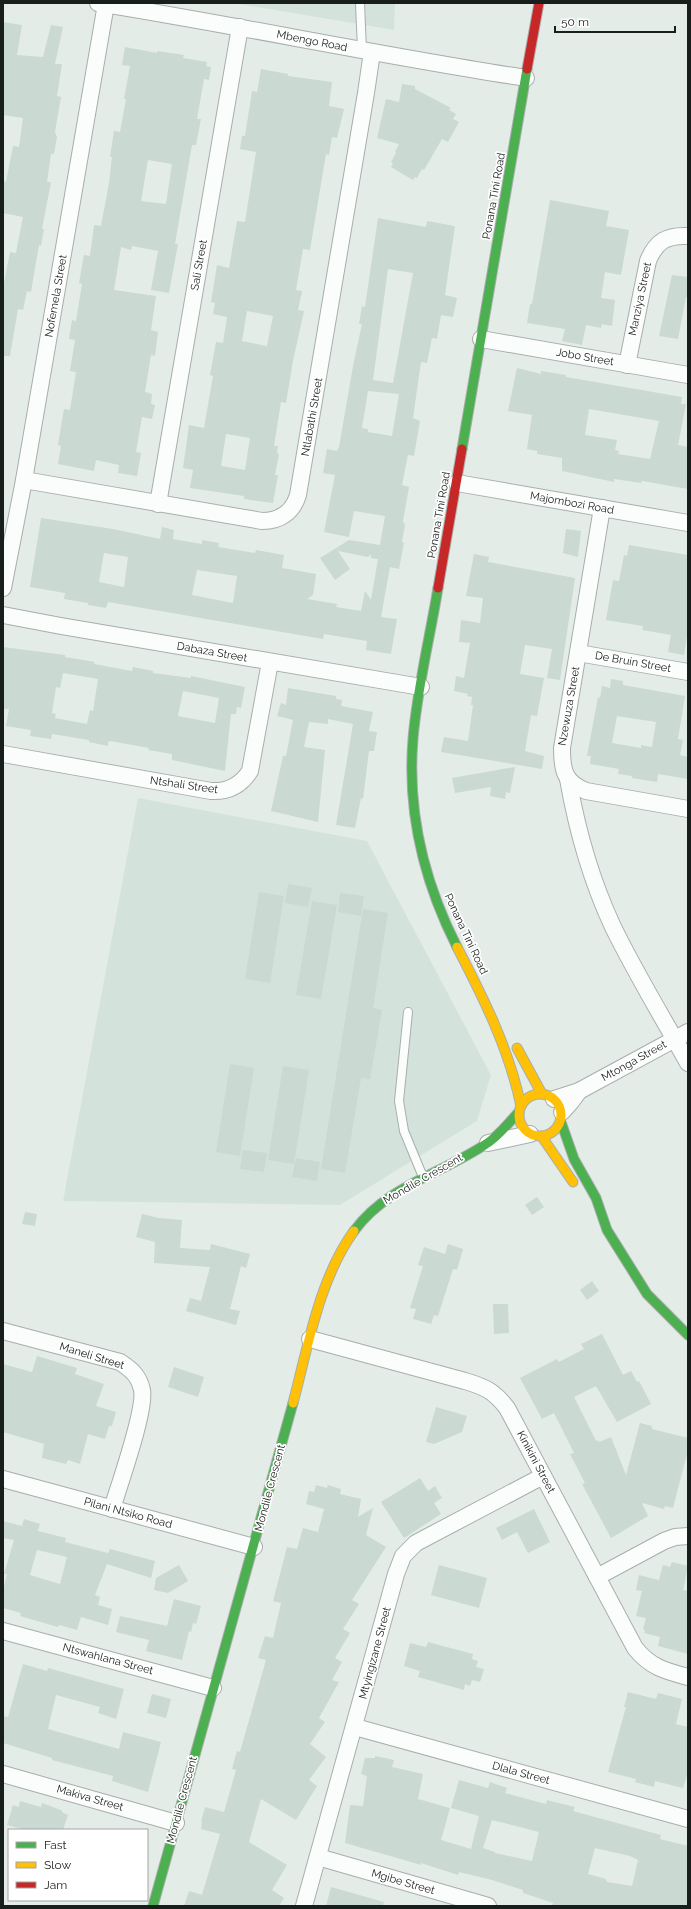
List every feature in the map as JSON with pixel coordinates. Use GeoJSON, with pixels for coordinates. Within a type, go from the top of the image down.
{"type":"FeatureCollection","features":[{"type":"Feature","properties":{"kind":"street","name":"Ponana Tini Road"},"geometry":{"type":"LineString","coordinates":[[540,3],[421,687],[413,738],[412,773],[416,819],[424,862],[439,910],[494,1020],[516,1079],[521,1125],[536,1135],[578,1190]]}},
{"type":"Feature","properties":{"kind":"street","name":"Mbengo Road"},"geometry":{"type":"LineString","coordinates":[[102,4],[526,78]]}},
{"type":"Feature","properties":{"kind":"street","name":"Nofemela Street"},"geometry":{"type":"LineString","coordinates":[[3,588],[24,480],[102,4]]}},
{"type":"Feature","properties":{"kind":"street","name":"Sali Street"},"geometry":{"type":"LineString","coordinates":[[158,504],[240,27]]}},
{"type":"Feature","properties":{"kind":"street","name":"Ntlabathi Street"},"geometry":{"type":"LineString","coordinates":[[24,480],[158,504],[269,521],[284,515],[292,509],[296,503],[364,109],[367,51]]}},
{"type":"Feature","properties":{"kind":"street","name":"Manziya Street"},"geometry":{"type":"LineString","coordinates":[[627,365],[648,261],[651,253],[655,246],[664,240],[672,237],[688,236]]}},
{"type":"Feature","properties":{"kind":"street","name":"Jobo Street"},"geometry":{"type":"LineString","coordinates":[[481,339],[688,375]]}},
{"type":"Feature","properties":{"kind":"street","name":"Majombozi Road"},"geometry":{"type":"LineString","coordinates":[[457,483],[688,523]]}},
{"type":"Feature","properties":{"kind":"street","name":"Nzewuza Street"},"geometry":{"type":"LineString","coordinates":[[602,508],[562,748],[562,764],[568,779],[574,813],[586,856],[613,926],[642,983],[681,1035],[688,1063]]}},
{"type":"Feature","properties":{"kind":"street","name":"Dabaza Street"},"geometry":{"type":"LineString","coordinates":[[3,615],[421,687]]}},
{"type":"Feature","properties":{"kind":"street","name":"De Bruin Street"},"geometry":{"type":"LineString","coordinates":[[578,653],[688,672]]}},
{"type":"Feature","properties":{"kind":"street","name":"Ntshali Street"},"geometry":{"type":"LineString","coordinates":[[3,754],[211,790],[221,791],[229,789],[245,779],[251,766],[270,662]]}},
{"type":"Feature","properties":{"kind":"street"},"geometry":{"type":"LineString","coordinates":[[568,779],[578,788],[599,794],[688,809]]}},
{"type":"Feature","properties":{"kind":"street","name":"Ponana Tini Road"},"geometry":{"type":"LineString","coordinates":[[494,1020],[510,1036],[555,1107],[569,1148],[596,1198],[607,1230]]}},
{"type":"Feature","properties":{"kind":"street","name":"Mtonga Street"},"geometry":{"type":"LineString","coordinates":[[555,1107],[579,1091],[681,1035]]}},
{"type":"Feature","properties":{"kind":"street"},"geometry":{"type":"LineString","coordinates":[[520,1109],[530,1097],[555,1107],[557,1129],[550,1134],[536,1135]]}},
{"type":"Feature","properties":{"kind":"street","name":"Mondile Crescent"},"geometry":{"type":"LineString","coordinates":[[153,1906],[330,1271],[345,1242],[367,1215],[387,1199],[487,1143],[520,1109]]}},
{"type":"Feature","properties":{"kind":"street","name":"Mondile Crescent"},"geometry":{"type":"LineString","coordinates":[[487,1143],[536,1135]]}},
{"type":"Feature","properties":{"kind":"street","name":"Ponana Tini Road"},"geometry":{"type":"LineString","coordinates":[[589,1208],[607,1230],[647,1294],[688,1335]]}},
{"type":"Feature","properties":{"kind":"street","name":"Maneli Street"},"geometry":{"type":"LineString","coordinates":[[3,1331],[120,1362],[136,1374],[142,1392],[141,1412],[112,1509]]}},
{"type":"Feature","properties":{"kind":"street","name":"Kinikini Street"},"geometry":{"type":"LineString","coordinates":[[310,1339],[465,1381],[488,1389],[499,1398],[507,1408],[598,1577],[634,1648],[644,1659],[661,1669],[688,1677]]}},
{"type":"Feature","properties":{"kind":"street","name":"Mtyingizane Street"},"geometry":{"type":"LineString","coordinates":[[304,1906],[355,1727],[396,1574],[403,1556],[416,1543],[434,1532],[543,1476]]}},
{"type":"Feature","properties":{"kind":"street","name":"Pilani Ntsiko Road"},"geometry":{"type":"LineString","coordinates":[[3,1479],[254,1547]]}},
{"type":"Feature","properties":{"kind":"street"},"geometry":{"type":"LineString","coordinates":[[598,1577],[664,1541],[675,1537],[688,1536]]}},
{"type":"Feature","properties":{"kind":"street","name":"Ntswahlana Street"},"geometry":{"type":"LineString","coordinates":[[3,1631],[213,1688]]}},
{"type":"Feature","properties":{"kind":"street","name":"Dlala Street"},"geometry":{"type":"LineString","coordinates":[[355,1727],[688,1819]]}},
{"type":"Feature","properties":{"kind":"street","name":"Makiva Street"},"geometry":{"type":"LineString","coordinates":[[3,1774],[176,1823]]}},
{"type":"Feature","properties":{"kind":"street","name":"Mgibe Street"},"geometry":{"type":"LineString","coordinates":[[318,1857],[488,1906]]}},
{"type":"Feature","properties":{"kind":"lane"},"geometry":{"type":"LineString","coordinates":[[360,3],[367,51]]}},
{"type":"Feature","properties":{"kind":"lane"},"geometry":{"type":"LineString","coordinates":[[408,1012],[399,1101],[404,1131],[424,1178]]}},
{"type":"Feature","properties":{"kind":"shaded area"},"geometry":{"type":"Polygon","coordinates":[[[233,3],[395,3],[394,30],[233,3]]]}},
{"type":"Feature","properties":{"kind":"shaded area"},"geometry":{"type":"Polygon","coordinates":[[[138,798],[367,841],[491,1075],[477,1121],[340,1205],[63,1201],[138,798]]]}},
{"type":"Feature","properties":{"kind":"building"},"geometry":{"type":"Polygon","coordinates":[[[3,22],[22,25],[17,55],[43,57],[51,25],[63,27],[55,64],[62,64],[57,96],[61,97],[55,132],[57,137],[54,154],[51,154],[47,182],[51,182],[42,229],[44,229],[41,246],[39,245],[31,292],[27,291],[23,310],[18,309],[10,356],[3,356],[3,288],[10,252],[16,253],[23,217],[3,213],[3,181],[6,182],[13,146],[19,147],[23,118],[3,115],[3,22]]]}},
{"type":"Feature","properties":{"kind":"building"},"geometry":{"type":"Polygon","coordinates":[[[125,47],[157,53],[157,51],[184,55],[183,58],[207,62],[206,66],[211,67],[209,80],[204,79],[197,119],[201,119],[196,145],[192,145],[175,244],[178,244],[169,293],[151,290],[158,251],[132,246],[131,250],[121,247],[114,290],[156,296],[151,330],[158,332],[155,356],[151,355],[145,392],[152,394],[151,404],[155,405],[152,419],[142,417],[136,452],[141,453],[137,476],[118,473],[119,465],[96,460],[94,471],[58,464],[61,446],[58,445],[64,409],[70,410],[76,372],[70,371],[75,340],[69,339],[72,320],[76,321],[82,284],[79,283],[84,255],[90,256],[94,225],[101,226],[109,183],[112,157],[110,157],[114,131],[120,132],[126,99],[124,99],[130,66],[122,65],[125,47]],[[148,160],[141,201],[166,204],[172,164],[148,160]]]}},
{"type":"Feature","properties":{"kind":"building"},"geometry":{"type":"Polygon","coordinates":[[[261,69],[288,74],[288,76],[332,82],[329,106],[344,109],[337,138],[332,137],[329,155],[326,154],[310,250],[303,249],[296,290],[302,291],[298,310],[304,311],[286,403],[281,402],[274,446],[278,446],[277,453],[279,454],[275,475],[278,475],[273,503],[244,499],[244,496],[190,488],[193,470],[183,468],[189,425],[204,428],[213,376],[210,375],[216,342],[223,343],[227,317],[213,314],[215,303],[211,302],[217,265],[229,268],[237,221],[245,222],[256,152],[240,149],[242,136],[245,136],[252,91],[257,92],[261,69]],[[247,311],[242,341],[267,346],[273,316],[247,311]],[[226,434],[221,466],[245,470],[250,438],[226,434]]]}},
{"type":"Feature","properties":{"kind":"building"},"geometry":{"type":"Polygon","coordinates":[[[402,84],[415,86],[415,89],[451,108],[449,110],[456,114],[453,119],[459,122],[448,142],[442,139],[424,170],[422,169],[417,178],[415,177],[413,180],[391,167],[393,163],[391,162],[399,144],[377,138],[386,99],[399,102],[402,84]]]}},
{"type":"Feature","properties":{"kind":"building"},"geometry":{"type":"Polygon","coordinates":[[[550,200],[609,211],[606,226],[629,230],[621,275],[605,272],[601,298],[615,300],[612,326],[602,324],[601,328],[586,325],[582,345],[562,341],[565,329],[527,323],[530,304],[532,304],[550,200]]]}},
{"type":"Feature","properties":{"kind":"building"},"geometry":{"type":"Polygon","coordinates":[[[378,218],[426,227],[427,221],[455,226],[445,295],[457,298],[453,317],[441,315],[437,339],[432,338],[427,363],[421,362],[413,418],[420,421],[414,456],[408,455],[402,485],[409,487],[403,521],[405,525],[402,542],[404,543],[399,569],[390,567],[381,617],[397,619],[391,654],[366,650],[367,641],[324,634],[323,639],[108,602],[106,608],[64,599],[65,593],[30,587],[41,518],[113,529],[160,539],[162,527],[174,530],[173,539],[202,544],[202,540],[219,543],[218,547],[255,553],[256,550],[284,555],[282,568],[316,574],[313,595],[307,599],[337,604],[336,607],[361,611],[365,591],[371,600],[378,559],[371,558],[371,554],[368,557],[338,551],[350,569],[335,580],[320,558],[349,540],[380,545],[385,516],[354,511],[349,537],[324,532],[335,475],[323,473],[327,449],[337,451],[339,447],[362,324],[359,324],[362,306],[365,307],[378,218]],[[388,269],[373,380],[393,383],[413,273],[388,269]],[[368,391],[362,428],[368,429],[368,432],[392,436],[399,394],[368,391]],[[104,553],[99,582],[124,587],[128,557],[104,553]],[[197,570],[192,595],[233,603],[237,576],[197,570]]]}},
{"type":"Feature","properties":{"kind":"building"},"geometry":{"type":"Polygon","coordinates":[[[672,275],[688,277],[688,297],[686,297],[678,339],[659,336],[672,275]]]}},
{"type":"Feature","properties":{"kind":"building"},"geometry":{"type":"Polygon","coordinates":[[[517,368],[541,374],[541,371],[566,375],[566,377],[682,397],[681,404],[686,404],[678,445],[688,447],[688,489],[642,481],[641,483],[614,479],[614,482],[562,471],[562,458],[537,454],[537,451],[527,449],[532,415],[508,411],[517,368]],[[589,409],[585,435],[617,440],[615,450],[619,451],[618,454],[650,459],[659,421],[589,409]]]}},
{"type":"Feature","properties":{"kind":"building"},"geometry":{"type":"Polygon","coordinates":[[[566,529],[581,531],[578,557],[563,553],[566,529]]]}},
{"type":"Feature","properties":{"kind":"building"},"geometry":{"type":"Polygon","coordinates":[[[629,545],[688,555],[688,630],[684,655],[668,652],[671,635],[642,630],[643,626],[606,620],[613,580],[619,581],[624,555],[627,556],[629,545]]]}},
{"type":"Feature","properties":{"kind":"building"},"geometry":{"type":"Polygon","coordinates":[[[474,554],[489,557],[488,562],[575,578],[560,680],[547,678],[552,649],[525,645],[520,674],[544,678],[537,716],[531,715],[525,751],[544,756],[542,769],[441,752],[444,737],[468,741],[473,705],[471,705],[472,697],[467,696],[468,694],[454,691],[456,676],[464,678],[470,643],[459,642],[461,620],[480,623],[483,598],[466,596],[474,554]]]}},
{"type":"Feature","properties":{"kind":"building"},"geometry":{"type":"Polygon","coordinates":[[[3,647],[65,655],[65,657],[95,662],[94,664],[132,671],[133,667],[153,671],[153,673],[191,678],[191,676],[245,687],[241,708],[237,707],[236,714],[231,714],[225,771],[172,760],[172,754],[148,750],[149,748],[110,741],[108,742],[108,746],[89,742],[89,740],[52,734],[51,739],[30,736],[31,730],[6,726],[9,709],[3,709],[3,647]],[[63,673],[60,688],[56,687],[52,713],[56,714],[55,718],[87,724],[90,710],[93,711],[98,679],[63,673]],[[183,691],[178,716],[215,723],[219,698],[183,691]]]}},
{"type":"Feature","properties":{"kind":"building"},"geometry":{"type":"Polygon","coordinates":[[[611,679],[623,681],[623,685],[685,696],[678,739],[683,740],[680,755],[688,757],[688,779],[658,774],[657,782],[618,774],[619,769],[590,764],[591,756],[587,756],[598,697],[600,698],[602,686],[610,688],[611,679]],[[617,716],[612,743],[641,748],[641,745],[652,747],[656,722],[617,716]]]}},
{"type":"Feature","properties":{"kind":"building"},"geometry":{"type":"Polygon","coordinates":[[[288,688],[336,696],[336,699],[342,700],[341,706],[373,712],[369,731],[377,732],[374,751],[369,751],[363,799],[361,798],[355,828],[336,825],[353,724],[328,719],[328,724],[309,722],[304,747],[325,750],[318,822],[271,811],[283,756],[286,756],[293,720],[277,716],[281,703],[286,705],[288,688]]]}},
{"type":"Feature","properties":{"kind":"building"},"geometry":{"type":"Polygon","coordinates":[[[515,767],[510,793],[506,792],[505,799],[490,796],[491,787],[455,793],[452,778],[515,767]]]}},
{"type":"Feature","properties":{"kind":"building"},"geometry":{"type":"Polygon","coordinates":[[[288,884],[312,888],[308,907],[285,903],[288,884]]]}},
{"type":"Feature","properties":{"kind":"building"},"geometry":{"type":"Polygon","coordinates":[[[259,892],[284,896],[270,983],[245,979],[259,892]]]}},
{"type":"Feature","properties":{"kind":"building"},"geometry":{"type":"Polygon","coordinates":[[[340,893],[364,896],[361,916],[338,912],[340,893]]]}},
{"type":"Feature","properties":{"kind":"building"},"geometry":{"type":"Polygon","coordinates":[[[312,901],[337,905],[321,999],[296,995],[312,901]]]}},
{"type":"Feature","properties":{"kind":"building"},"geometry":{"type":"Polygon","coordinates":[[[363,909],[388,913],[373,1008],[382,1010],[370,1079],[361,1078],[345,1173],[321,1169],[363,909]]]}},
{"type":"Feature","properties":{"kind":"building"},"geometry":{"type":"Polygon","coordinates":[[[230,1064],[254,1068],[240,1156],[216,1152],[230,1064]]]}},
{"type":"Feature","properties":{"kind":"building"},"geometry":{"type":"Polygon","coordinates":[[[283,1066],[309,1070],[294,1164],[268,1160],[283,1066]]]}},
{"type":"Feature","properties":{"kind":"building"},"geometry":{"type":"Polygon","coordinates":[[[243,1150],[267,1153],[264,1172],[240,1169],[243,1150]]]}},
{"type":"Feature","properties":{"kind":"building"},"geometry":{"type":"Polygon","coordinates":[[[296,1158],[320,1162],[317,1181],[292,1177],[296,1158]]]}},
{"type":"Feature","properties":{"kind":"building"},"geometry":{"type":"Polygon","coordinates":[[[537,1197],[544,1207],[532,1215],[525,1205],[537,1197]]]}},
{"type":"Feature","properties":{"kind":"building"},"geometry":{"type":"Polygon","coordinates":[[[25,1212],[37,1214],[35,1226],[22,1224],[25,1212]]]}},
{"type":"Feature","properties":{"kind":"building"},"geometry":{"type":"Polygon","coordinates":[[[142,1214],[159,1218],[182,1220],[180,1248],[210,1250],[211,1244],[250,1254],[246,1268],[241,1266],[230,1309],[240,1311],[236,1325],[186,1311],[190,1298],[201,1301],[210,1267],[154,1263],[155,1242],[136,1237],[142,1214]]]}},
{"type":"Feature","properties":{"kind":"building"},"geometry":{"type":"Polygon","coordinates":[[[448,1244],[463,1249],[457,1270],[453,1269],[438,1316],[434,1315],[431,1324],[413,1319],[416,1309],[410,1308],[423,1266],[418,1265],[424,1247],[445,1254],[448,1244]]]}},
{"type":"Feature","properties":{"kind":"building"},"geometry":{"type":"Polygon","coordinates":[[[592,1281],[599,1291],[587,1300],[580,1290],[592,1281]]]}},
{"type":"Feature","properties":{"kind":"building"},"geometry":{"type":"Polygon","coordinates":[[[493,1304],[508,1304],[509,1333],[494,1334],[493,1304]]]}},
{"type":"Feature","properties":{"kind":"building"},"geometry":{"type":"Polygon","coordinates":[[[602,1334],[623,1375],[631,1371],[637,1382],[639,1381],[651,1404],[617,1422],[596,1386],[574,1397],[596,1441],[598,1440],[599,1442],[611,1437],[626,1475],[640,1423],[652,1426],[652,1429],[688,1438],[688,1450],[673,1508],[665,1506],[664,1509],[642,1503],[648,1516],[611,1538],[582,1484],[585,1483],[570,1454],[574,1453],[554,1413],[542,1419],[520,1378],[557,1359],[559,1362],[584,1349],[581,1344],[602,1334]]]}},
{"type":"Feature","properties":{"kind":"building"},"geometry":{"type":"Polygon","coordinates":[[[37,1356],[77,1368],[75,1374],[104,1384],[96,1406],[116,1412],[112,1426],[109,1426],[105,1439],[88,1434],[80,1464],[68,1460],[66,1464],[42,1458],[44,1444],[3,1432],[3,1364],[32,1372],[37,1356]]]}},
{"type":"Feature","properties":{"kind":"building"},"geometry":{"type":"Polygon","coordinates":[[[174,1367],[204,1377],[198,1397],[168,1387],[174,1367]]]}},
{"type":"Feature","properties":{"kind":"building"},"geometry":{"type":"Polygon","coordinates":[[[436,1407],[467,1416],[462,1432],[434,1444],[426,1442],[436,1407]]]}},
{"type":"Feature","properties":{"kind":"building"},"geometry":{"type":"Polygon","coordinates":[[[420,1478],[428,1491],[435,1486],[442,1498],[434,1503],[441,1514],[404,1538],[381,1502],[420,1478]]]}},
{"type":"Feature","properties":{"kind":"building"},"geometry":{"type":"Polygon","coordinates":[[[316,1485],[327,1488],[328,1485],[341,1489],[340,1494],[361,1499],[358,1517],[373,1508],[366,1535],[386,1547],[352,1600],[359,1604],[343,1629],[350,1633],[335,1658],[342,1662],[332,1680],[339,1682],[319,1718],[325,1722],[310,1744],[326,1757],[309,1780],[317,1786],[296,1820],[261,1799],[249,1842],[287,1865],[272,1890],[284,1898],[279,1906],[184,1906],[189,1891],[202,1895],[220,1834],[201,1829],[201,1822],[205,1807],[224,1812],[236,1770],[232,1769],[237,1751],[240,1752],[266,1660],[258,1658],[265,1636],[273,1638],[281,1603],[273,1601],[287,1547],[297,1549],[303,1528],[318,1532],[324,1509],[306,1504],[309,1491],[314,1492],[316,1485]]]}},
{"type":"Feature","properties":{"kind":"building"},"geometry":{"type":"Polygon","coordinates":[[[534,1509],[550,1542],[528,1553],[517,1532],[502,1540],[496,1528],[534,1509]]]}},
{"type":"Feature","properties":{"kind":"building"},"geometry":{"type":"Polygon","coordinates":[[[24,1519],[40,1524],[38,1531],[66,1538],[65,1542],[108,1553],[110,1549],[155,1561],[151,1578],[107,1564],[95,1595],[100,1597],[98,1605],[112,1609],[108,1625],[81,1617],[77,1630],[59,1625],[58,1627],[20,1616],[21,1613],[3,1608],[3,1591],[7,1574],[4,1574],[14,1540],[3,1538],[3,1521],[22,1526],[24,1519]],[[37,1550],[30,1575],[60,1584],[67,1557],[37,1550]]]}},
{"type":"Feature","properties":{"kind":"building"},"geometry":{"type":"Polygon","coordinates":[[[672,1562],[688,1566],[683,1590],[688,1591],[688,1654],[658,1646],[660,1637],[644,1633],[645,1630],[643,1629],[646,1618],[636,1616],[642,1591],[636,1590],[639,1575],[659,1580],[663,1565],[670,1567],[672,1562]]]}},
{"type":"Feature","properties":{"kind":"building"},"geometry":{"type":"Polygon","coordinates":[[[179,1565],[188,1581],[168,1593],[154,1590],[156,1578],[179,1565]]]}},
{"type":"Feature","properties":{"kind":"building"},"geometry":{"type":"Polygon","coordinates":[[[439,1565],[487,1578],[479,1608],[431,1595],[439,1565]]]}},
{"type":"Feature","properties":{"kind":"building"},"geometry":{"type":"Polygon","coordinates":[[[174,1599],[201,1606],[196,1624],[193,1623],[191,1632],[189,1631],[182,1660],[146,1651],[149,1640],[116,1632],[120,1616],[167,1626],[174,1599]]]}},
{"type":"Feature","properties":{"kind":"building"},"geometry":{"type":"Polygon","coordinates":[[[428,1642],[473,1654],[472,1659],[478,1661],[476,1667],[484,1669],[480,1682],[472,1680],[470,1686],[465,1684],[464,1690],[418,1677],[420,1671],[404,1666],[410,1643],[426,1647],[428,1642]]]}},
{"type":"Feature","properties":{"kind":"building"},"geometry":{"type":"Polygon","coordinates":[[[23,1664],[47,1671],[48,1668],[124,1689],[116,1719],[98,1713],[100,1707],[56,1695],[48,1729],[119,1749],[123,1732],[161,1742],[148,1792],[112,1781],[113,1776],[52,1760],[52,1758],[3,1743],[3,1716],[8,1717],[23,1664]]]}},
{"type":"Feature","properties":{"kind":"building"},"geometry":{"type":"Polygon","coordinates":[[[628,1692],[656,1699],[658,1693],[682,1699],[676,1724],[688,1727],[688,1772],[683,1788],[655,1781],[654,1787],[635,1782],[636,1779],[608,1772],[626,1707],[624,1707],[628,1692]]]}},
{"type":"Feature","properties":{"kind":"building"},"geometry":{"type":"Polygon","coordinates":[[[152,1694],[171,1699],[166,1718],[147,1713],[152,1694]]]}},
{"type":"Feature","properties":{"kind":"building"},"geometry":{"type":"Polygon","coordinates":[[[375,1756],[394,1760],[392,1767],[423,1774],[418,1799],[450,1808],[441,1840],[471,1849],[479,1816],[451,1808],[459,1780],[488,1788],[490,1782],[507,1788],[505,1793],[546,1804],[547,1800],[575,1807],[573,1811],[661,1835],[660,1839],[688,1846],[688,1906],[552,1906],[553,1903],[523,1893],[523,1890],[492,1880],[459,1872],[458,1875],[421,1863],[421,1865],[345,1843],[350,1805],[363,1806],[367,1776],[361,1774],[365,1758],[375,1758],[375,1756]],[[492,1820],[483,1848],[495,1853],[532,1861],[539,1832],[492,1820]],[[595,1848],[588,1874],[606,1879],[607,1882],[632,1886],[638,1860],[630,1856],[595,1848]]]}},
{"type":"Feature","properties":{"kind":"building"},"geometry":{"type":"Polygon","coordinates":[[[20,1801],[41,1807],[42,1803],[61,1810],[63,1813],[68,1815],[63,1829],[22,1829],[7,1825],[13,1805],[19,1807],[20,1801]]]}},
{"type":"Feature","properties":{"kind":"building"},"geometry":{"type":"Polygon","coordinates":[[[331,1887],[384,1902],[383,1906],[326,1906],[331,1887]]]}},
{"type":"Feature","properties":{"kind":"traffic: fast"},"geometry":{"type":"LineString","coordinates":[[462,449],[527,69]]}},
{"type":"Feature","properties":{"kind":"traffic: fast"},"geometry":{"type":"LineString","coordinates":[[438,588],[415,720],[412,766],[413,793],[420,846],[427,872],[435,897],[457,947]]}},
{"type":"Feature","properties":{"kind":"traffic: fast"},"geometry":{"type":"LineString","coordinates":[[354,1231],[367,1216],[398,1192],[469,1155],[491,1141],[519,1112]]}},
{"type":"Feature","properties":{"kind":"traffic: fast"},"geometry":{"type":"LineString","coordinates":[[561,1122],[574,1159],[596,1198],[607,1230],[647,1294],[688,1335]]}},
{"type":"Feature","properties":{"kind":"traffic: fast"},"geometry":{"type":"LineString","coordinates":[[153,1906],[293,1403]]}},
{"type":"Feature","properties":{"kind":"traffic: slow"},"geometry":{"type":"LineString","coordinates":[[457,947],[477,986],[503,1044],[521,1106]]}},
{"type":"Feature","properties":{"kind":"traffic: slow"},"geometry":{"type":"LineString","coordinates":[[517,1048],[542,1094]]}},
{"type":"Feature","properties":{"kind":"traffic: slow"},"geometry":{"type":"LineString","coordinates":[[536,1094],[544,1094],[552,1097],[558,1103],[561,1115],[558,1127],[552,1133],[544,1136],[536,1136],[528,1133],[522,1127],[519,1119],[519,1111],[522,1103],[528,1097],[536,1094]]}},
{"type":"Feature","properties":{"kind":"traffic: slow"},"geometry":{"type":"LineString","coordinates":[[542,1137],[573,1182]]}},
{"type":"Feature","properties":{"kind":"traffic: slow"},"geometry":{"type":"LineString","coordinates":[[293,1403],[323,1292],[342,1250],[354,1231]]}},
{"type":"Feature","properties":{"kind":"traffic: jam"},"geometry":{"type":"LineString","coordinates":[[527,69],[539,3]]}},
{"type":"Feature","properties":{"kind":"traffic: jam"},"geometry":{"type":"LineString","coordinates":[[438,588],[462,449]]}}]}
